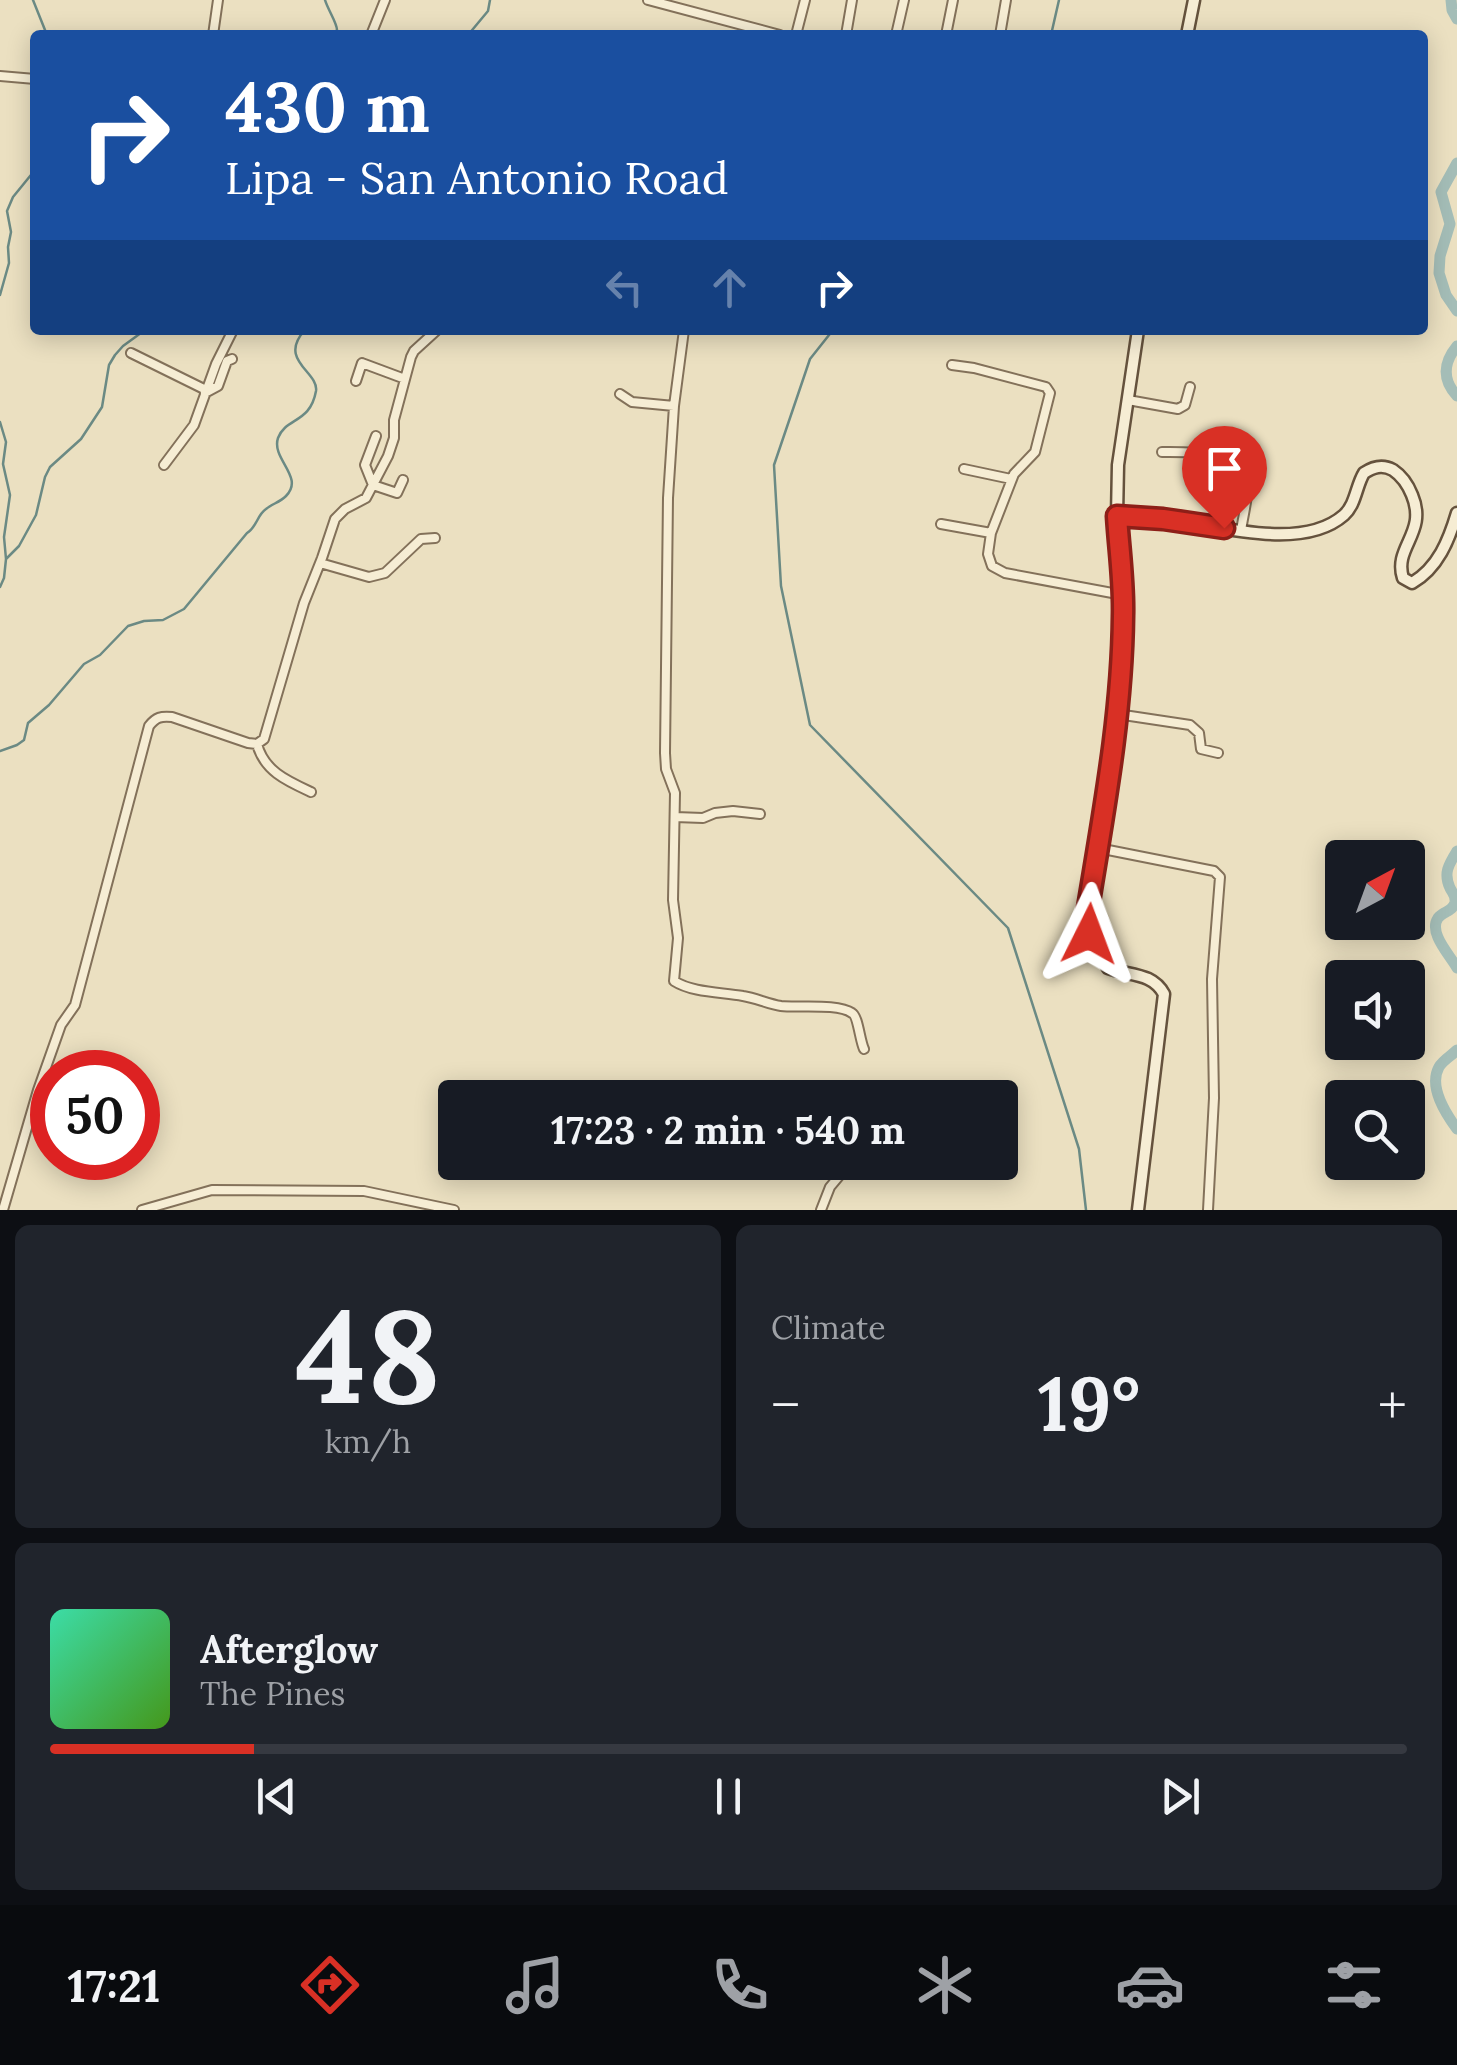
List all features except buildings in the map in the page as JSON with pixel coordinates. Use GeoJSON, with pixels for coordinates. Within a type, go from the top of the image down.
{"type":"FeatureCollection","features":[{"type":"Feature","properties":{"kind":"main road"},"geometry":{"type":"LineString","coordinates":[[1188,30],[1194,0]]}},
{"type":"Feature","properties":{"kind":"main road"},"geometry":{"type":"LineString","coordinates":[[1137,335],[1118,458],[1122,658],[1087,914],[1089,934],[1108,968],[1148,977],[1164,994],[1138,1210]]}},
{"type":"Feature","properties":{"kind":"main road"},"geometry":{"type":"LineString","coordinates":[[1117,516],[1293,534],[1334,522],[1350,508],[1364,473],[1387,467],[1406,482],[1418,512],[1400,569],[1412,583],[1438,558],[1457,513]]}},
{"type":"Feature","properties":{"kind":"street"},"geometry":{"type":"LineString","coordinates":[[214,30],[218,0]]}},
{"type":"Feature","properties":{"kind":"street"},"geometry":{"type":"LineString","coordinates":[[373,30],[385,0]]}},
{"type":"Feature","properties":{"kind":"street"},"geometry":{"type":"LineString","coordinates":[[648,0],[761,30]]}},
{"type":"Feature","properties":{"kind":"street"},"geometry":{"type":"LineString","coordinates":[[797,30],[805,0]]}},
{"type":"Feature","properties":{"kind":"street"},"geometry":{"type":"LineString","coordinates":[[847,30],[852,0]]}},
{"type":"Feature","properties":{"kind":"street"},"geometry":{"type":"LineString","coordinates":[[897,30],[904,0]]}},
{"type":"Feature","properties":{"kind":"street"},"geometry":{"type":"LineString","coordinates":[[947,30],[953,0]]}},
{"type":"Feature","properties":{"kind":"street"},"geometry":{"type":"LineString","coordinates":[[1002,30],[1006,0]]}},
{"type":"Feature","properties":{"kind":"street"},"geometry":{"type":"LineString","coordinates":[[0,76],[30,79]]}},
{"type":"Feature","properties":{"kind":"street"},"geometry":{"type":"LineString","coordinates":[[164,465],[194,426],[230,335]]}},
{"type":"Feature","properties":{"kind":"street"},"geometry":{"type":"LineString","coordinates":[[3,1210],[38,1090],[62,1025],[75,1005],[149,726],[161,716],[172,717],[248,744],[264,739],[304,603],[335,519],[366,498],[373,485],[394,438],[394,420],[414,351],[432,335]]}},
{"type":"Feature","properties":{"kind":"street"},"geometry":{"type":"LineString","coordinates":[[683,335],[668,498],[665,753],[666,770],[676,793],[673,900],[678,938],[674,981],[779,1006],[851,1012],[856,1016],[864,1049]]}},
{"type":"Feature","properties":{"kind":"street"},"geometry":{"type":"LineString","coordinates":[[131,353],[206,391],[218,386],[227,362],[232,360]]}},
{"type":"Feature","properties":{"kind":"street"},"geometry":{"type":"LineString","coordinates":[[356,381],[362,364],[405,379]]}},
{"type":"Feature","properties":{"kind":"street"},"geometry":{"type":"LineString","coordinates":[[952,365],[1046,386],[1050,394],[1036,452],[1016,470],[991,533],[989,562],[996,570],[1123,595]]}},
{"type":"Feature","properties":{"kind":"street"},"geometry":{"type":"LineString","coordinates":[[1128,400],[1178,409],[1185,405],[1190,387]]}},
{"type":"Feature","properties":{"kind":"street"},"geometry":{"type":"LineString","coordinates":[[620,394],[632,402],[674,406]]}},
{"type":"Feature","properties":{"kind":"street"},"geometry":{"type":"LineString","coordinates":[[373,485],[366,465],[376,436]]}},
{"type":"Feature","properties":{"kind":"street"},"geometry":{"type":"LineString","coordinates":[[1162,452],[1214,455],[1242,464],[1248,476],[1241,530]]}},
{"type":"Feature","properties":{"kind":"street"},"geometry":{"type":"LineString","coordinates":[[964,469],[1012,479]]}},
{"type":"Feature","properties":{"kind":"street"},"geometry":{"type":"LineString","coordinates":[[373,485],[397,493],[403,480]]}},
{"type":"Feature","properties":{"kind":"street"},"geometry":{"type":"LineString","coordinates":[[941,524],[991,533]]}},
{"type":"Feature","properties":{"kind":"street"},"geometry":{"type":"LineString","coordinates":[[320,564],[378,576],[421,539],[436,538]]}},
{"type":"Feature","properties":{"kind":"street"},"geometry":{"type":"LineString","coordinates":[[1117,714],[1190,725],[1199,733],[1201,749],[1218,753]]}},
{"type":"Feature","properties":{"kind":"street"},"geometry":{"type":"LineString","coordinates":[[258,744],[264,761],[276,774],[310,792]]}},
{"type":"Feature","properties":{"kind":"street"},"geometry":{"type":"LineString","coordinates":[[675,817],[699,819],[733,811],[760,814]]}},
{"type":"Feature","properties":{"kind":"street"},"geometry":{"type":"LineString","coordinates":[[1098,848],[1214,871],[1220,878],[1212,979],[1214,1098],[1208,1210]]}},
{"type":"Feature","properties":{"kind":"street"},"geometry":{"type":"LineString","coordinates":[[821,1210],[835,1180]]}},
{"type":"Feature","properties":{"kind":"street"},"geometry":{"type":"LineString","coordinates":[[142,1210],[212,1190],[364,1191],[454,1210]]}},
{"type":"Feature","properties":{"kind":"waterway"},"geometry":{"type":"LineString","coordinates":[[33,0],[45,30]]}},
{"type":"Feature","properties":{"kind":"waterway"},"geometry":{"type":"LineString","coordinates":[[325,0],[337,30]]}},
{"type":"Feature","properties":{"kind":"waterway"},"geometry":{"type":"LineString","coordinates":[[472,30],[488,11],[490,0]]}},
{"type":"Feature","properties":{"kind":"waterway"},"geometry":{"type":"LineString","coordinates":[[1052,30],[1059,0]]}},
{"type":"Feature","properties":{"kind":"waterway"},"geometry":{"type":"LineString","coordinates":[[1451,0],[1457,19]]}},
{"type":"Feature","properties":{"kind":"waterway"},"geometry":{"type":"LineString","coordinates":[[1457,163],[1441,192],[1450,224],[1439,273],[1446,295],[1457,311]]}},
{"type":"Feature","properties":{"kind":"waterway"},"geometry":{"type":"LineString","coordinates":[[0,295],[9,263],[11,232],[7,211],[30,176]]}},
{"type":"Feature","properties":{"kind":"waterway"},"geometry":{"type":"LineString","coordinates":[[6,559],[19,546],[36,515],[50,467],[81,439],[102,407],[109,365],[123,346],[138,335]]}},
{"type":"Feature","properties":{"kind":"waterway"},"geometry":{"type":"LineString","coordinates":[[0,751],[24,740],[28,723],[84,664],[100,655],[128,626],[163,620],[184,609],[263,512],[286,496],[292,482],[279,453],[278,438],[286,426],[309,409],[316,391],[295,350],[302,335]]}},
{"type":"Feature","properties":{"kind":"waterway"},"geometry":{"type":"LineString","coordinates":[[829,335],[810,359],[774,465],[781,586],[810,725],[1008,928],[1079,1149],[1086,1210]]}},
{"type":"Feature","properties":{"kind":"waterway"},"geometry":{"type":"LineString","coordinates":[[1457,346],[1446,371],[1457,396]]}},
{"type":"Feature","properties":{"kind":"waterway"},"geometry":{"type":"LineString","coordinates":[[0,422],[6,442],[3,464],[10,495],[4,578],[0,587]]}},
{"type":"Feature","properties":{"kind":"waterway"},"geometry":{"type":"LineString","coordinates":[[1457,851],[1447,873],[1455,902],[1436,924],[1438,937],[1457,968]]}},
{"type":"Feature","properties":{"kind":"waterway"},"geometry":{"type":"LineString","coordinates":[[1457,1050],[1436,1075],[1440,1100],[1457,1129]]}},
{"type":"Feature","properties":{"kind":"route"},"geometry":{"type":"LineString","coordinates":[[1089,934],[1087,914],[1110,771],[1122,663],[1123,595],[1117,516],[1224,528]]}}]}
